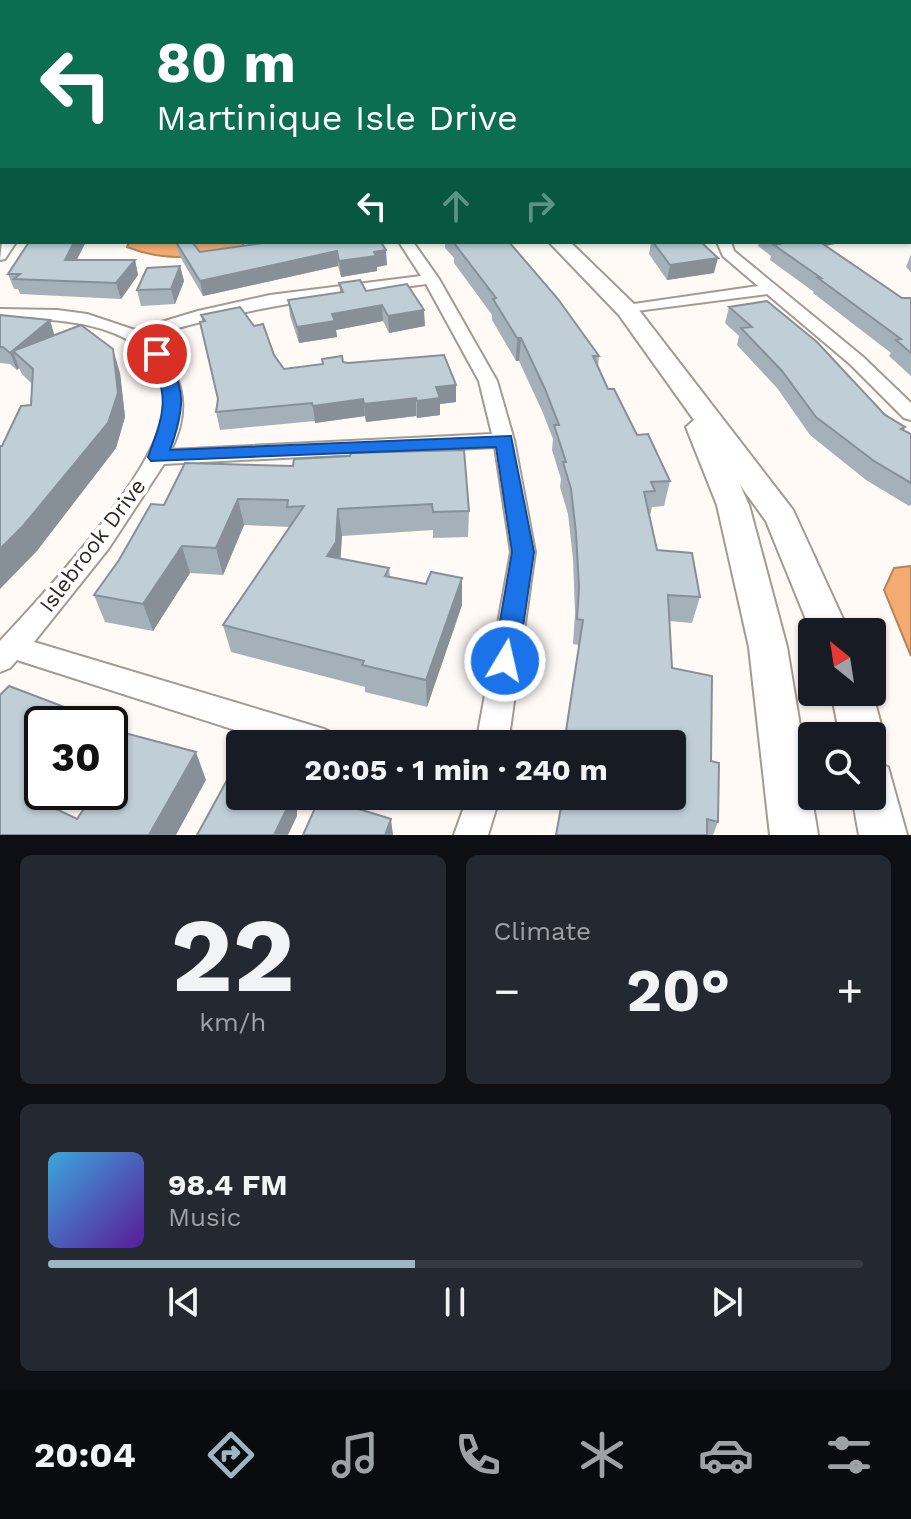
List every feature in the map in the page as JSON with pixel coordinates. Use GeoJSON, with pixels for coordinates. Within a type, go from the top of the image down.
{"type":"FeatureCollection","features":[{"type":"Feature","properties":{"kind":"street"},"geometry":{"type":"LineString","coordinates":[[407,244],[431,279],[488,381],[504,440],[523,552],[494,730]]}},
{"type":"Feature","properties":{"kind":"street"},"geometry":{"type":"LineString","coordinates":[[561,244],[627,310],[781,518],[824,618]]}},
{"type":"Feature","properties":{"kind":"street"},"geometry":{"type":"LineString","coordinates":[[725,244],[728,253],[856,360],[911,414]]}},
{"type":"Feature","properties":{"kind":"street"},"geometry":{"type":"LineString","coordinates":[[136,335],[204,314],[270,300],[431,279]]}},
{"type":"Feature","properties":{"kind":"street"},"geometry":{"type":"LineString","coordinates":[[627,310],[769,289]]}},
{"type":"Feature","properties":{"kind":"street","name":"Islebrook Drive"},"geometry":{"type":"LineString","coordinates":[[0,314],[57,314],[100,321],[136,335],[157,354],[171,380],[173,415],[158,457],[116,521],[6,653]]}},
{"type":"Feature","properties":{"kind":"street"},"geometry":{"type":"LineString","coordinates":[[679,379],[733,505],[768,647],[794,835]]}},
{"type":"Feature","properties":{"kind":"street"},"geometry":{"type":"LineString","coordinates":[[158,457],[504,440]]}},
{"type":"Feature","properties":{"kind":"street"},"geometry":{"type":"LineString","coordinates":[[6,653],[275,730]]}},
{"type":"Feature","properties":{"kind":"street"},"geometry":{"type":"LineString","coordinates":[[471,835],[479,810]]}},
{"type":"Feature","properties":{"kind":"street"},"geometry":{"type":"LineString","coordinates":[[878,810],[883,835]]}},
{"type":"Feature","properties":{"kind":"shaded area"},"geometry":{"type":"Polygon","coordinates":[[[128,244],[244,244],[184,257],[156,255],[127,247],[128,244]]]}},
{"type":"Feature","properties":{"kind":"shaded area"},"geometry":{"type":"Polygon","coordinates":[[[911,566],[911,656],[884,590],[894,568],[911,566]]]}},
{"type":"Feature","properties":{"kind":"building"},"geometry":{"type":"Polygon","coordinates":[[[28,244],[73,244],[65,260],[135,260],[116,283],[14,279],[20,274],[8,274],[28,244]]]}},
{"type":"Feature","properties":{"kind":"building"},"geometry":{"type":"Polygon","coordinates":[[[177,244],[194,244],[200,252],[256,244],[382,244],[386,250],[374,252],[376,256],[339,261],[337,251],[200,281],[177,244]]]}},
{"type":"Feature","properties":{"kind":"building"},"geometry":{"type":"Polygon","coordinates":[[[455,244],[511,244],[558,299],[599,356],[593,356],[608,389],[614,389],[637,435],[648,434],[670,481],[651,482],[655,491],[644,492],[657,550],[692,553],[700,597],[668,595],[672,668],[712,676],[711,761],[719,763],[718,822],[707,819],[707,835],[556,835],[560,810],[686,810],[686,730],[566,730],[583,620],[577,619],[579,587],[571,489],[554,425],[559,425],[545,389],[521,338],[517,338],[493,299],[496,298],[455,244]]]}},
{"type":"Feature","properties":{"kind":"building"},"geometry":{"type":"Polygon","coordinates":[[[654,244],[703,244],[718,258],[670,265],[654,244]]]}},
{"type":"Feature","properties":{"kind":"building"},"geometry":{"type":"Polygon","coordinates":[[[823,244],[902,298],[911,298],[911,353],[896,340],[901,339],[774,245],[823,244]]]}},
{"type":"Feature","properties":{"kind":"building"},"geometry":{"type":"Polygon","coordinates":[[[180,266],[171,289],[137,290],[147,268],[180,266]]]}},
{"type":"Feature","properties":{"kind":"building"},"geometry":{"type":"Polygon","coordinates":[[[360,280],[366,291],[407,284],[424,310],[388,316],[382,305],[332,314],[335,321],[297,327],[288,300],[343,292],[339,283],[360,280]]]}},
{"type":"Feature","properties":{"kind":"building"},"geometry":{"type":"Polygon","coordinates":[[[767,301],[817,342],[885,415],[911,434],[911,483],[874,461],[816,417],[782,371],[741,328],[752,327],[729,307],[767,301]]]}},
{"type":"Feature","properties":{"kind":"building"},"geometry":{"type":"Polygon","coordinates":[[[240,307],[254,326],[263,324],[274,355],[284,369],[323,364],[322,359],[342,356],[343,362],[348,363],[444,355],[456,385],[436,387],[440,398],[417,401],[416,398],[364,404],[363,399],[313,406],[312,403],[216,412],[218,399],[200,322],[205,321],[201,315],[240,307]]]}},
{"type":"Feature","properties":{"kind":"building"},"geometry":{"type":"Polygon","coordinates":[[[0,315],[50,320],[10,353],[0,347],[0,315]]]}},
{"type":"Feature","properties":{"kind":"building"},"geometry":{"type":"Polygon","coordinates":[[[81,325],[113,349],[118,393],[108,423],[23,526],[0,549],[0,446],[21,406],[31,405],[33,369],[13,351],[81,325]]]}},
{"type":"Feature","properties":{"kind":"building"},"geometry":{"type":"Polygon","coordinates":[[[464,450],[469,511],[433,512],[432,504],[338,509],[336,542],[327,556],[389,568],[385,576],[426,584],[431,572],[462,578],[426,680],[223,625],[304,506],[287,507],[288,500],[238,499],[216,548],[182,546],[143,604],[94,595],[119,560],[151,504],[164,505],[185,463],[293,466],[294,459],[350,456],[351,453],[464,450]]]}},
{"type":"Feature","properties":{"kind":"building"},"geometry":{"type":"Polygon","coordinates":[[[9,686],[62,706],[24,706],[24,810],[58,810],[77,819],[83,810],[128,810],[128,734],[196,752],[149,835],[0,835],[0,695],[9,686]]]}},
{"type":"Feature","properties":{"kind":"building"},"geometry":{"type":"Polygon","coordinates":[[[226,782],[226,810],[286,810],[274,835],[197,835],[226,782]]]}},
{"type":"Feature","properties":{"kind":"building"},"geometry":{"type":"Polygon","coordinates":[[[314,810],[362,810],[391,819],[385,835],[303,835],[314,810]]]}},
{"type":"Feature","properties":{"kind":"route"},"geometry":{"type":"LineString","coordinates":[[157,354],[171,380],[173,415],[158,457],[504,440],[523,552],[505,661]]}}]}
